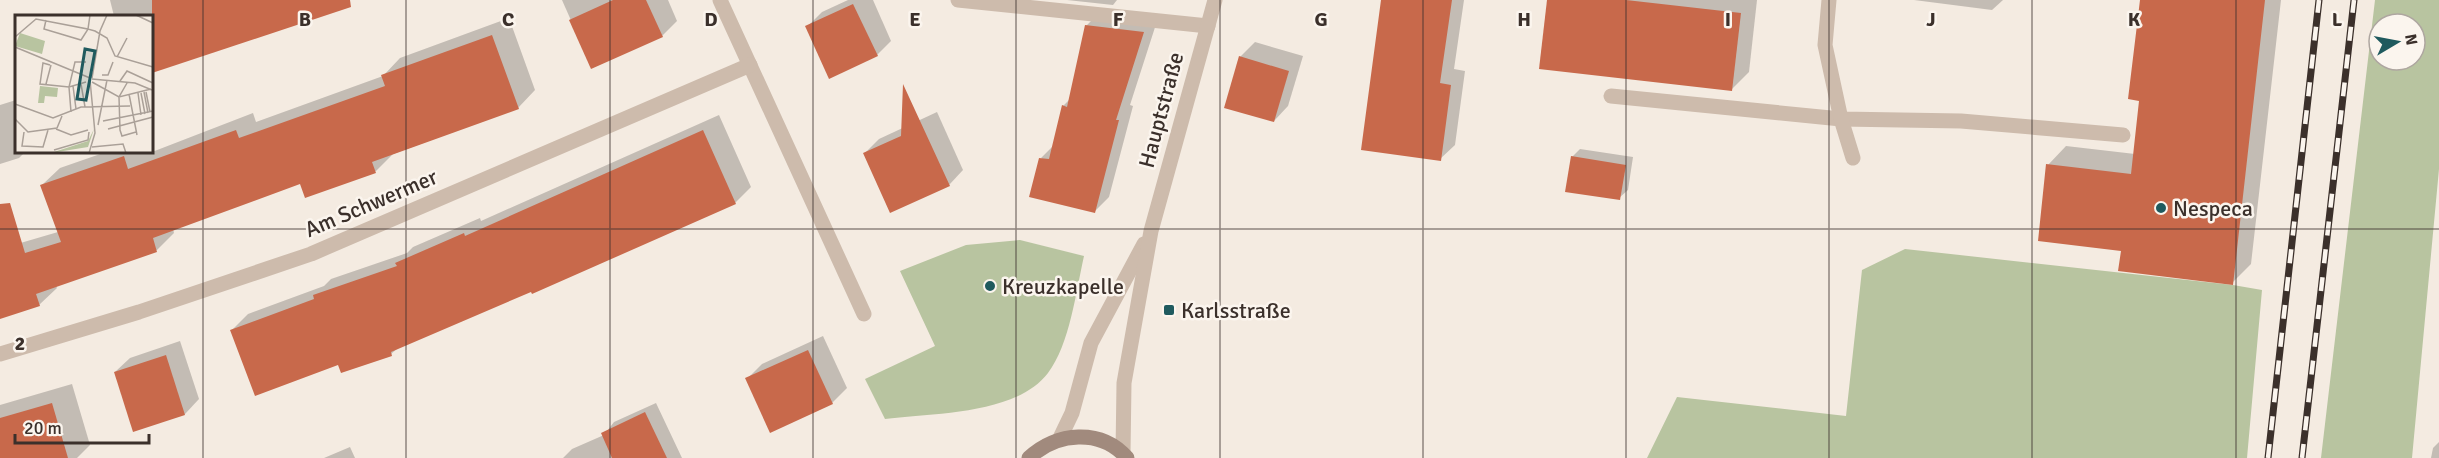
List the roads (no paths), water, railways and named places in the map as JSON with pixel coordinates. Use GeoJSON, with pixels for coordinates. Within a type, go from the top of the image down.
{"type":"FeatureCollection","features":[{"type":"Feature","properties":{"kind":"street"},"geometry":{"type":"LineString","coordinates":[[720,0],[864,314]]}},
{"type":"Feature","properties":{"kind":"street"},"geometry":{"type":"LineString","coordinates":[[958,0],[1208,26]]}},
{"type":"Feature","properties":{"kind":"street","name":"Hauptstraße"},"geometry":{"type":"LineString","coordinates":[[1125,456],[1124,383],[1151,231],[1215,0]]}},
{"type":"Feature","properties":{"kind":"street"},"geometry":{"type":"LineString","coordinates":[[1829,0],[1825,45],[1841,119],[1853,158]]}},
{"type":"Feature","properties":{"kind":"street","name":"Am Schwermer"},"geometry":{"type":"LineString","coordinates":[[0,354],[138,312],[311,254],[750,65]]}},
{"type":"Feature","properties":{"kind":"street"},"geometry":{"type":"LineString","coordinates":[[1611,96],[1841,119],[1961,121],[2123,135]]}},
{"type":"Feature","properties":{"kind":"street","name":"Hauptstraße"},"geometry":{"type":"LineString","coordinates":[[1060,438],[1072,413],[1091,343],[1151,231]]}},
{"type":"Feature","properties":{"kind":"street","name":"Hauptstraße"},"geometry":{"type":"LineString","coordinates":[[1060,438],[1078,436],[1095,438],[1109,444],[1125,456]]}},
{"type":"Feature","properties":{"kind":"street"},"geometry":{"type":"LineString","coordinates":[[1029,458],[1060,438]]}},
{"type":"Feature","properties":{"kind":"railway"},"geometry":{"type":"LineString","coordinates":[[2268,458],[2319,0]]}},
{"type":"Feature","properties":{"kind":"railway"},"geometry":{"type":"LineString","coordinates":[[2302,458],[2354,0]]}},
{"type":"Feature","properties":{"kind":"place","name":"Nespeca"},"geometry":{"type":"Point","coordinates":[2161,208]}},
{"type":"Feature","properties":{"kind":"place","name":"Kreuzkapelle"},"geometry":{"type":"Point","coordinates":[990,286]}},
{"type":"Feature","properties":{"kind":"place","name":"Karlsstraße"},"geometry":{"type":"Point","coordinates":[1169,310]}}]}
